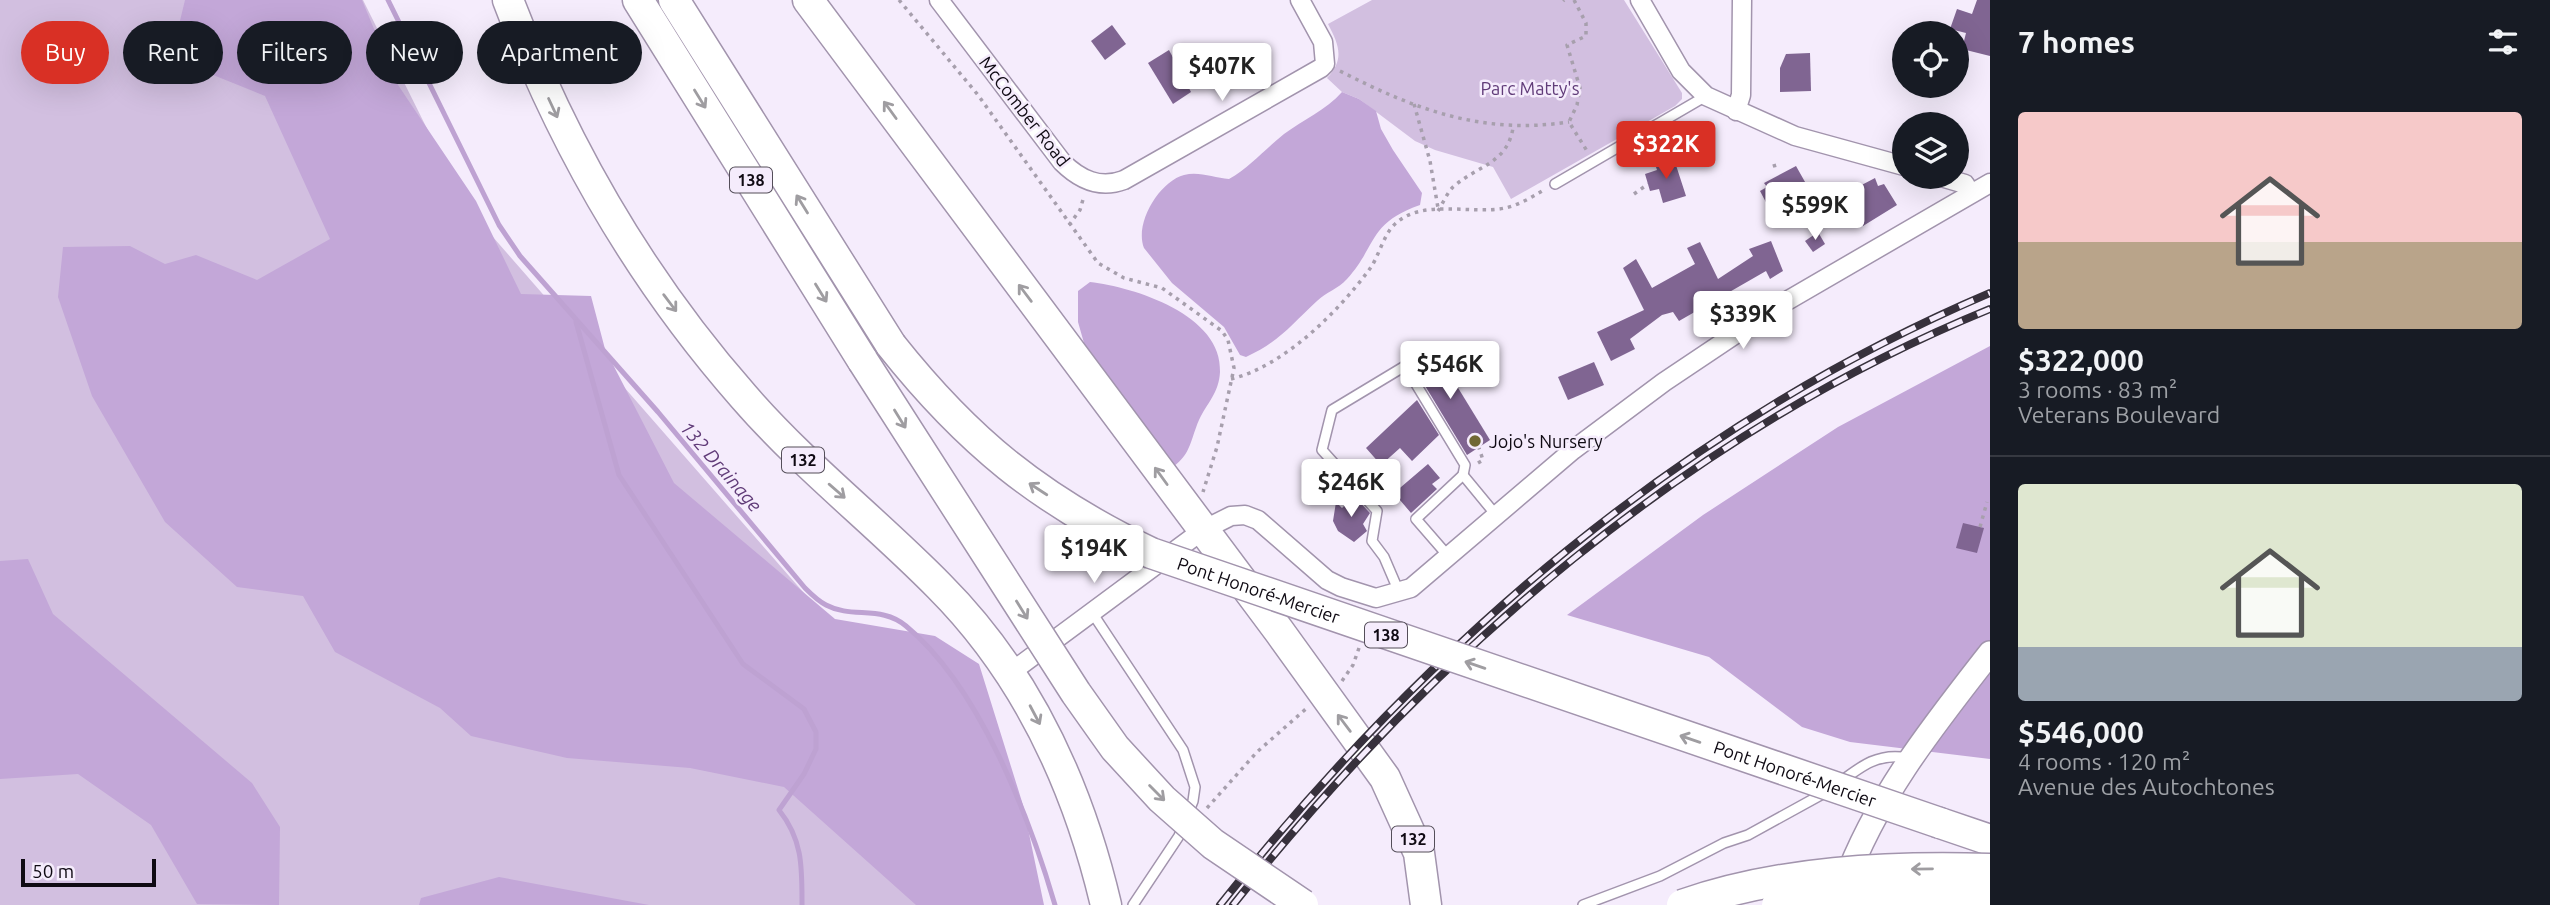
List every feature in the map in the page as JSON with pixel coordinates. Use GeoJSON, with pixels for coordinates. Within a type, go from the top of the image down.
{"type":"FeatureCollection","features":[{"type":"Feature","properties":{"kind":"highway","name":"132"},"geometry":{"type":"LineString","coordinates":[[508,0],[546,91],[589,176],[628,244],[690,329],[741,394],[785,442],[941,587],[975,625],[1010,673],[1033,710],[1068,780],[1084,825],[1106,905]]}},
{"type":"Feature","properties":{"kind":"highway","name":"138"},"geometry":{"type":"LineString","coordinates":[[638,0],[863,361],[1076,693],[1115,748],[1162,799],[1213,844],[1303,905]]}},
{"type":"Feature","properties":{"kind":"highway","name":"Pont Honoré-Mercier"},"geometry":{"type":"LineString","coordinates":[[674,0],[891,345],[942,406],[996,458],[1088,522],[1151,554],[1990,840]]}},
{"type":"Feature","properties":{"kind":"highway","name":"132"},"geometry":{"type":"LineString","coordinates":[[807,0],[1385,778],[1419,853],[1426,905]]}},
{"type":"Feature","properties":{"kind":"highway"},"geometry":{"type":"LineString","coordinates":[[1682,905],[1745,887],[1810,875],[1990,869]]}},
{"type":"Feature","properties":{"kind":"highway"},"geometry":{"type":"LineString","coordinates":[[1777,905],[1882,893],[1990,892]]}},
{"type":"Feature","properties":{"kind":"street","name":"McComber Road"},"geometry":{"type":"LineString","coordinates":[[939,0],[1062,162],[1078,176],[1098,183],[1124,180],[1314,73],[1325,64]]}},
{"type":"Feature","properties":{"kind":"street"},"geometry":{"type":"LineString","coordinates":[[1300,0],[1324,42],[1325,64]]}},
{"type":"Feature","properties":{"kind":"street"},"geometry":{"type":"LineString","coordinates":[[1640,0],[1681,71],[1706,96],[1795,136],[1892,163]]}},
{"type":"Feature","properties":{"kind":"street"},"geometry":{"type":"LineString","coordinates":[[1737,111],[1741,88],[1742,0]]}},
{"type":"Feature","properties":{"kind":"street"},"geometry":{"type":"LineString","coordinates":[[1010,673],[1203,530],[1231,516],[1251,517],[1341,587],[1376,598],[1400,593],[1422,580],[1590,437],[1717,345],[1990,183]]}},
{"type":"Feature","properties":{"kind":"street"},"geometry":{"type":"LineString","coordinates":[[1968,189],[1970,193]]}},
{"type":"Feature","properties":{"kind":"street"},"geometry":{"type":"LineString","coordinates":[[1838,905],[1866,832],[1910,758],[1990,653]]}},
{"type":"Feature","properties":{"kind":"lane"},"geometry":{"type":"LineString","coordinates":[[1555,184],[1706,96]]}},
{"type":"Feature","properties":{"kind":"lane"},"geometry":{"type":"LineString","coordinates":[[1400,593],[1384,557],[1372,541],[1377,511],[1322,450],[1332,411],[1405,366],[1465,465],[1463,475],[1416,519],[1449,557]]}},
{"type":"Feature","properties":{"kind":"lane"},"geometry":{"type":"LineString","coordinates":[[1463,475],[1496,515]]}},
{"type":"Feature","properties":{"kind":"lane"},"geometry":{"type":"LineString","coordinates":[[1091,611],[1183,750],[1195,787],[1193,801],[1179,836],[1133,905]]}},
{"type":"Feature","properties":{"kind":"lane"},"geometry":{"type":"LineString","coordinates":[[1583,905],[1660,876],[1724,843],[1748,835],[1819,798],[1875,758],[1897,755],[1910,758]]}},
{"type":"Feature","properties":{"kind":"path"},"geometry":{"type":"LineString","coordinates":[[899,0],[978,95],[1069,225],[1108,271],[1162,288],[1222,331],[1232,355],[1231,379],[1209,478],[1199,500]]}},
{"type":"Feature","properties":{"kind":"path"},"geometry":{"type":"LineString","coordinates":[[1569,122],[1577,105],[1580,88],[1567,45],[1586,36],[1586,23],[1574,0]]}},
{"type":"Feature","properties":{"kind":"path"},"geometry":{"type":"LineString","coordinates":[[1325,64],[1414,104],[1469,122],[1513,127],[1569,122]]}},
{"type":"Feature","properties":{"kind":"path"},"geometry":{"type":"LineString","coordinates":[[1414,104],[1430,161],[1438,211]]}},
{"type":"Feature","properties":{"kind":"path"},"geometry":{"type":"LineString","coordinates":[[1569,122],[1594,163]]}},
{"type":"Feature","properties":{"kind":"path"},"geometry":{"type":"LineString","coordinates":[[1438,211],[1451,189],[1502,155],[1510,145],[1513,127]]}},
{"type":"Feature","properties":{"kind":"path"},"geometry":{"type":"LineString","coordinates":[[1774,164],[1776,171]]}},
{"type":"Feature","properties":{"kind":"path"},"geometry":{"type":"LineString","coordinates":[[1231,379],[1270,362],[1328,315],[1368,271],[1395,224],[1414,213],[1507,208],[1555,184]]}},
{"type":"Feature","properties":{"kind":"path"},"geometry":{"type":"LineString","coordinates":[[1634,194],[1648,184]]}},
{"type":"Feature","properties":{"kind":"path"},"geometry":{"type":"LineString","coordinates":[[1069,225],[1080,210],[1085,191]]}},
{"type":"Feature","properties":{"kind":"path"},"geometry":{"type":"LineString","coordinates":[[1980,527],[1987,502]]}},
{"type":"Feature","properties":{"kind":"path"},"geometry":{"type":"LineString","coordinates":[[1200,819],[1257,752],[1310,706]]}},
{"type":"Feature","properties":{"kind":"green space"},"geometry":{"type":"Polygon","coordinates":[[[0,0],[363,0],[373,21],[366,21],[366,84],[405,84],[465,205],[838,632],[996,905],[0,905],[0,0]]]}},
{"type":"Feature","properties":{"kind":"green space","name":"Parc Matty's"},"geometry":{"type":"Polygon","coordinates":[[[1372,0],[1624,0],[1682,93],[1682,99],[1675,106],[1511,199],[1493,167],[1435,150],[1415,141],[1359,99],[1342,92],[1327,78],[1338,58],[1335,39],[1328,24],[1372,0]]]}},
{"type":"Feature","properties":{"kind":"shaded area"},"geometry":{"type":"Polygon","coordinates":[[[185,0],[362,0],[371,21],[366,21],[366,84],[397,84],[476,201],[521,294],[591,296],[605,349],[674,483],[835,619],[935,636],[979,664],[1023,805],[1044,905],[916,905],[784,787],[690,768],[567,758],[471,736],[440,708],[335,652],[303,596],[237,587],[165,522],[92,396],[58,297],[63,247],[130,246],[165,264],[196,255],[257,280],[330,239],[265,96],[223,79],[223,21],[180,21],[185,0]]]}},
{"type":"Feature","properties":{"kind":"shaded area"},"geometry":{"type":"Polygon","coordinates":[[[1342,92],[1359,99],[1376,111],[1381,129],[1422,193],[1420,205],[1403,212],[1382,228],[1347,279],[1321,298],[1284,332],[1246,357],[1240,355],[1224,327],[1172,283],[1144,248],[1142,238],[1146,215],[1158,194],[1175,179],[1195,174],[1229,179],[1284,134],[1322,110],[1342,92]]]}},
{"type":"Feature","properties":{"kind":"shaded area"},"geometry":{"type":"Polygon","coordinates":[[[1090,282],[1129,290],[1173,308],[1192,320],[1207,335],[1217,352],[1220,372],[1217,386],[1187,451],[1174,466],[1084,343],[1078,322],[1078,291],[1090,282]]]}},
{"type":"Feature","properties":{"kind":"shaded area"},"geometry":{"type":"Polygon","coordinates":[[[1990,346],[1990,759],[1850,742],[1802,727],[1709,657],[1567,615],[1703,515],[1838,427],[1990,346]]]}},
{"type":"Feature","properties":{"kind":"shaded area"},"geometry":{"type":"Polygon","coordinates":[[[28,559],[53,614],[252,783],[280,827],[279,905],[197,904],[151,825],[78,774],[0,779],[0,561],[28,559]]]}},
{"type":"Feature","properties":{"kind":"shaded area"},"geometry":{"type":"Polygon","coordinates":[[[499,877],[649,905],[419,905],[421,898],[499,877]]]}},
{"type":"Feature","properties":{"kind":"building"},"geometry":{"type":"Polygon","coordinates":[[[1977,0],[1990,0],[1990,56],[1969,51],[1969,21],[1953,21],[1957,9],[1972,14],[1977,0]]]}},
{"type":"Feature","properties":{"kind":"building"},"geometry":{"type":"Polygon","coordinates":[[[1112,25],[1126,44],[1105,60],[1091,41],[1112,25]]]}},
{"type":"Feature","properties":{"kind":"building"},"geometry":{"type":"Polygon","coordinates":[[[1169,50],[1191,92],[1173,104],[1148,63],[1169,50]]]}},
{"type":"Feature","properties":{"kind":"building"},"geometry":{"type":"Polygon","coordinates":[[[1810,53],[1811,91],[1780,92],[1780,68],[1786,54],[1810,53]]]}},
{"type":"Feature","properties":{"kind":"building"},"geometry":{"type":"Polygon","coordinates":[[[1674,159],[1686,196],[1663,203],[1659,189],[1650,191],[1645,174],[1657,170],[1655,164],[1674,159]]]}},
{"type":"Feature","properties":{"kind":"building"},"geometry":{"type":"Polygon","coordinates":[[[1796,166],[1809,189],[1770,210],[1760,191],[1767,187],[1764,183],[1796,166]]]}},
{"type":"Feature","properties":{"kind":"building"},"geometry":{"type":"Polygon","coordinates":[[[1875,178],[1878,186],[1884,184],[1897,205],[1863,226],[1847,200],[1856,196],[1854,189],[1875,178]]]}},
{"type":"Feature","properties":{"kind":"building"},"geometry":{"type":"Polygon","coordinates":[[[1818,232],[1825,244],[1813,252],[1805,241],[1818,232]]]}},
{"type":"Feature","properties":{"kind":"building"},"geometry":{"type":"Polygon","coordinates":[[[1771,241],[1783,271],[1770,279],[1766,271],[1679,321],[1673,312],[1662,315],[1630,339],[1635,349],[1611,361],[1597,332],[1644,310],[1623,268],[1636,259],[1652,288],[1695,264],[1687,248],[1700,242],[1718,279],[1753,256],[1749,249],[1771,241]]]}},
{"type":"Feature","properties":{"kind":"building"},"geometry":{"type":"Polygon","coordinates":[[[1433,347],[1490,440],[1467,455],[1410,361],[1433,347]]]}},
{"type":"Feature","properties":{"kind":"building"},"geometry":{"type":"Polygon","coordinates":[[[1594,362],[1604,385],[1568,400],[1558,377],[1594,362]]]}},
{"type":"Feature","properties":{"kind":"building"},"geometry":{"type":"Polygon","coordinates":[[[1417,400],[1439,435],[1412,461],[1400,448],[1381,465],[1366,448],[1417,400]]]}},
{"type":"Feature","properties":{"kind":"building"},"geometry":{"type":"Polygon","coordinates":[[[1428,464],[1440,478],[1432,484],[1437,489],[1411,513],[1394,493],[1428,464]]]}},
{"type":"Feature","properties":{"kind":"building"},"geometry":{"type":"Polygon","coordinates":[[[1354,496],[1370,513],[1363,524],[1367,531],[1354,542],[1338,531],[1333,521],[1336,502],[1342,508],[1354,496]]]}},
{"type":"Feature","properties":{"kind":"building"},"geometry":{"type":"Polygon","coordinates":[[[1963,523],[1984,528],[1977,553],[1956,548],[1963,523]]]}},
{"type":"Feature","properties":{"kind":"waterway","name":"132 Drainage"},"geometry":{"type":"LineString","coordinates":[[388,0],[499,225],[520,256],[658,412],[810,593],[836,609],[887,616],[906,626],[956,682],[978,717],[1016,793],[1055,905]]}},
{"type":"Feature","properties":{"kind":"waterway"},"geometry":{"type":"LineString","coordinates":[[576,322],[619,475],[743,664],[804,709],[816,732],[816,749],[804,774],[779,810],[793,832],[800,855],[802,905]]}},
{"type":"Feature","properties":{"kind":"railway"},"geometry":{"type":"LineString","coordinates":[[1220,905],[1300,809],[1384,718],[1473,632],[1567,551],[1665,476],[1769,407],[1877,346],[1990,293]]}},
{"type":"Feature","properties":{"kind":"railway"},"geometry":{"type":"LineString","coordinates":[[1233,905],[1311,812],[1394,722],[1481,638],[1574,558],[1671,485],[1773,418],[1879,360],[1990,309]]}},
{"type":"Feature","properties":{"kind":"place","name":"Jojo's Nursery"},"geometry":{"type":"Point","coordinates":[1475,441]}}]}
